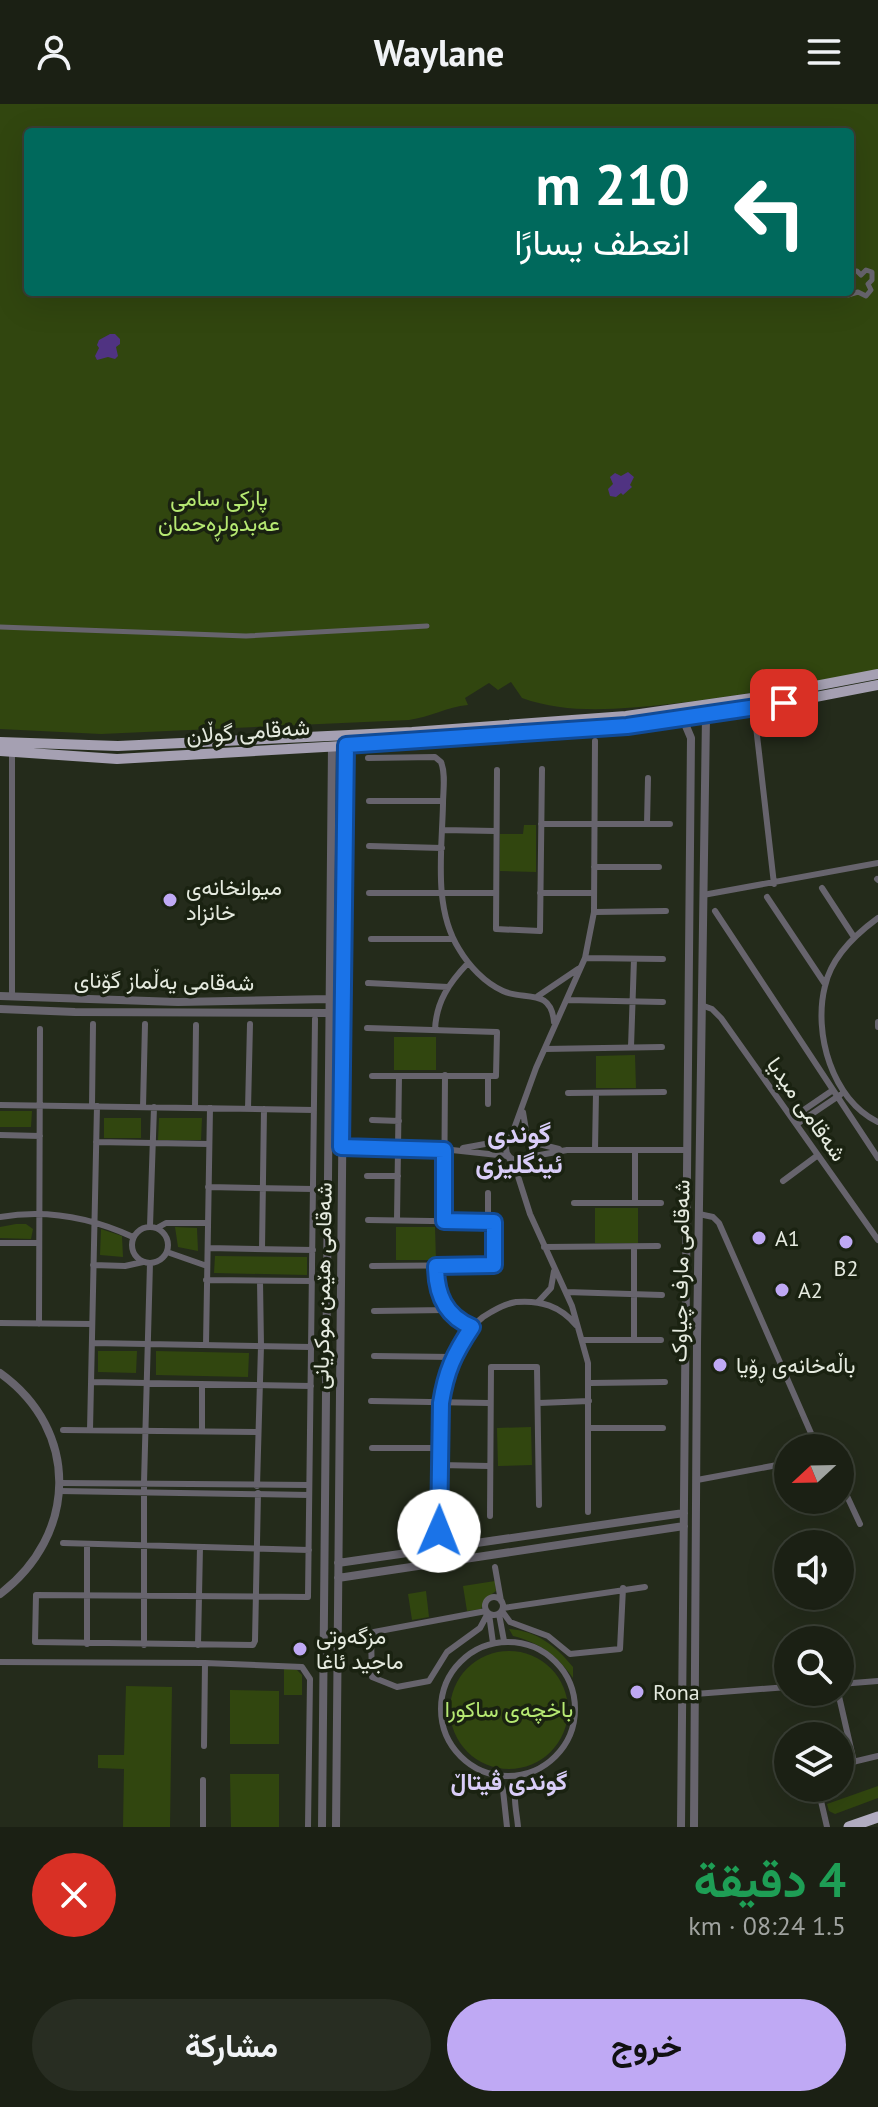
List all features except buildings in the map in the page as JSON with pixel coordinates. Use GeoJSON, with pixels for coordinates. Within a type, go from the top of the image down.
{"type":"FeatureCollection","features":[{"type":"Feature","properties":{"kind":"highway"},"geometry":{"type":"LineString","coordinates":[[849,1827],[878,1817]]}},
{"type":"Feature","properties":{"kind":"main road","name":"شەقامی گوڵان"},"geometry":{"type":"LineString","coordinates":[[0,742],[118,746],[412,732],[626,716],[752,698],[878,674]]}},
{"type":"Feature","properties":{"kind":"main road","name":"شەقامی گوڵان"},"geometry":{"type":"LineString","coordinates":[[0,751],[117,759],[412,742],[683,719],[878,685]]}},
{"type":"Feature","properties":{"kind":"street"},"geometry":{"type":"LineString","coordinates":[[854,271],[861,275],[866,270],[872,272],[872,280],[868,284],[871,290],[866,296],[854,293]]}},
{"type":"Feature","properties":{"kind":"street"},"geometry":{"type":"LineString","coordinates":[[0,627],[246,636],[427,626]]}},
{"type":"Feature","properties":{"kind":"street"},"geometry":{"type":"LineString","coordinates":[[754,709],[774,884]]}},
{"type":"Feature","properties":{"kind":"street","name":"شەقامی مارف چیاوک"},"geometry":{"type":"LineString","coordinates":[[694,1827],[706,716]]}},
{"type":"Feature","properties":{"kind":"street","name":"شەقامی مارف چیاوک"},"geometry":{"type":"LineString","coordinates":[[681,1827],[691,734],[683,719]]}},
{"type":"Feature","properties":{"kind":"street"},"geometry":{"type":"LineString","coordinates":[[588,1512],[590,1383],[582,1340],[566,1292],[544,1247],[505,1147],[585,958],[594,912],[595,741]]}},
{"type":"Feature","properties":{"kind":"street","name":"شەقامی هێمن موکریانی"},"geometry":{"type":"LineString","coordinates":[[336,1827],[346,745]]}},
{"type":"Feature","properties":{"kind":"street","name":"شەقامی هێمن موکریانی"},"geometry":{"type":"LineString","coordinates":[[322,1827],[332,746]]}},
{"type":"Feature","properties":{"kind":"street"},"geometry":{"type":"LineString","coordinates":[[12,752],[12,996]]}},
{"type":"Feature","properties":{"kind":"street"},"geometry":{"type":"LineString","coordinates":[[368,758],[437,758],[443,767],[442,893],[453,939],[468,963],[503,992],[538,996],[551,1008],[555,1025]]}},
{"type":"Feature","properties":{"kind":"street"},"geometry":{"type":"LineString","coordinates":[[497,770],[496,929],[540,931],[542,769]]}},
{"type":"Feature","properties":{"kind":"street"},"geometry":{"type":"LineString","coordinates":[[647,824],[648,778]]}},
{"type":"Feature","properties":{"kind":"street"},"geometry":{"type":"LineString","coordinates":[[369,801],[443,801]]}},
{"type":"Feature","properties":{"kind":"street"},"geometry":{"type":"LineString","coordinates":[[690,816],[704,816]]}},
{"type":"Feature","properties":{"kind":"street"},"geometry":{"type":"LineString","coordinates":[[541,824],[670,824]]}},
{"type":"Feature","properties":{"kind":"street"},"geometry":{"type":"LineString","coordinates":[[443,830],[495,831]]}},
{"type":"Feature","properties":{"kind":"street"},"geometry":{"type":"LineString","coordinates":[[369,846],[442,848]]}},
{"type":"Feature","properties":{"kind":"street"},"geometry":{"type":"LineString","coordinates":[[330,858],[343,859]]}},
{"type":"Feature","properties":{"kind":"street"},"geometry":{"type":"LineString","coordinates":[[703,895],[878,863]]}},
{"type":"Feature","properties":{"kind":"street"},"geometry":{"type":"LineString","coordinates":[[594,867],[659,867]]}},
{"type":"Feature","properties":{"kind":"street"},"geometry":{"type":"LineString","coordinates":[[822,888],[854,937]]}},
{"type":"Feature","properties":{"kind":"street"},"geometry":{"type":"LineString","coordinates":[[369,893],[496,893]]}},
{"type":"Feature","properties":{"kind":"street"},"geometry":{"type":"LineString","coordinates":[[540,893],[594,893]]}},
{"type":"Feature","properties":{"kind":"street"},"geometry":{"type":"LineString","coordinates":[[767,897],[825,984]]}},
{"type":"Feature","properties":{"kind":"street"},"geometry":{"type":"LineString","coordinates":[[594,912],[666,911]]}},
{"type":"Feature","properties":{"kind":"street"},"geometry":{"type":"LineString","coordinates":[[715,911],[878,1158]]}},
{"type":"Feature","properties":{"kind":"street"},"geometry":{"type":"LineString","coordinates":[[877,919],[854,937],[840,955],[825,984],[821,1015],[824,1039],[842,1089],[869,1118],[878,1122]]}},
{"type":"Feature","properties":{"kind":"street"},"geometry":{"type":"LineString","coordinates":[[371,939],[453,939]]}},
{"type":"Feature","properties":{"kind":"street"},"geometry":{"type":"LineString","coordinates":[[585,958],[663,959]]}},
{"type":"Feature","properties":{"kind":"street"},"geometry":{"type":"LineString","coordinates":[[631,1047],[634,959]]}},
{"type":"Feature","properties":{"kind":"street"},"geometry":{"type":"LineString","coordinates":[[435,1030],[436,1013],[448,987],[468,963]]}},
{"type":"Feature","properties":{"kind":"street"},"geometry":{"type":"LineString","coordinates":[[538,996],[580,967]]}},
{"type":"Feature","properties":{"kind":"street"},"geometry":{"type":"LineString","coordinates":[[368,983],[448,987]]}},
{"type":"Feature","properties":{"kind":"street","name":"شەقامی یەڵماز گۆنای"},"geometry":{"type":"LineString","coordinates":[[0,996],[178,1002],[329,999]]}},
{"type":"Feature","properties":{"kind":"street"},"geometry":{"type":"LineString","coordinates":[[54,1011],[55,998]]}},
{"type":"Feature","properties":{"kind":"street"},"geometry":{"type":"LineString","coordinates":[[567,1000],[663,1002]]}},
{"type":"Feature","properties":{"kind":"street","name":"شەقامی میدیا"},"geometry":{"type":"LineString","coordinates":[[701,1005],[712,1009],[721,1018],[878,1240]]}},
{"type":"Feature","properties":{"kind":"street","name":"شەقامی یەڵماز گۆنای"},"geometry":{"type":"LineString","coordinates":[[0,1009],[329,1013]]}},
{"type":"Feature","properties":{"kind":"street"},"geometry":{"type":"LineString","coordinates":[[260,1281],[261,1346],[256,1597],[253,1645],[37,1644],[34,1640],[36,1595],[199,1597],[256,1597],[308,1597],[315,1019]]}},
{"type":"Feature","properties":{"kind":"street"},"geometry":{"type":"LineString","coordinates":[[90,1430],[96,1142],[93,1024]]}},
{"type":"Feature","properties":{"kind":"street"},"geometry":{"type":"LineString","coordinates":[[143,1107],[145,1024]]}},
{"type":"Feature","properties":{"kind":"street"},"geometry":{"type":"LineString","coordinates":[[248,1109],[250,1024]]}},
{"type":"Feature","properties":{"kind":"street"},"geometry":{"type":"LineString","coordinates":[[195,1108],[196,1025]]}},
{"type":"Feature","properties":{"kind":"street"},"geometry":{"type":"LineString","coordinates":[[367,1028],[497,1032],[496,1076],[372,1076]]}},
{"type":"Feature","properties":{"kind":"street"},"geometry":{"type":"LineString","coordinates":[[39,1324],[40,1029]]}},
{"type":"Feature","properties":{"kind":"street"},"geometry":{"type":"LineString","coordinates":[[806,1048],[824,1039]]}},
{"type":"Feature","properties":{"kind":"street"},"geometry":{"type":"LineString","coordinates":[[545,1049],[662,1047]]}},
{"type":"Feature","properties":{"kind":"street"},"geometry":{"type":"LineString","coordinates":[[444,1221],[448,1150],[445,1075]]}},
{"type":"Feature","properties":{"kind":"street"},"geometry":{"type":"LineString","coordinates":[[397,1220],[399,1076]]}},
{"type":"Feature","properties":{"kind":"street"},"geometry":{"type":"LineString","coordinates":[[488,1076],[488,1104]]}},
{"type":"Feature","properties":{"kind":"street"},"geometry":{"type":"LineString","coordinates":[[794,1121],[842,1089]]}},
{"type":"Feature","properties":{"kind":"street"},"geometry":{"type":"LineString","coordinates":[[687,1090],[701,1090]]}},
{"type":"Feature","properties":{"kind":"street"},"geometry":{"type":"LineString","coordinates":[[568,1093],[664,1092]]}},
{"type":"Feature","properties":{"kind":"street"},"geometry":{"type":"LineString","coordinates":[[595,1150],[596,1093]]}},
{"type":"Feature","properties":{"kind":"street"},"geometry":{"type":"LineString","coordinates":[[0,1105],[314,1110]]}},
{"type":"Feature","properties":{"kind":"street"},"geometry":{"type":"LineString","coordinates":[[154,1107],[154,1227]]}},
{"type":"Feature","properties":{"kind":"street"},"geometry":{"type":"LineString","coordinates":[[206,1345],[210,1108]]}},
{"type":"Feature","properties":{"kind":"street"},"geometry":{"type":"LineString","coordinates":[[522,1192],[522,1173],[532,1151],[523,1108]]}},
{"type":"Feature","properties":{"kind":"street"},"geometry":{"type":"LineString","coordinates":[[262,1249],[264,1109]]}},
{"type":"Feature","properties":{"kind":"street"},"geometry":{"type":"LineString","coordinates":[[859,1131],[869,1118]]}},
{"type":"Feature","properties":{"kind":"street"},"geometry":{"type":"LineString","coordinates":[[372,1120],[399,1121]]}},
{"type":"Feature","properties":{"kind":"street"},"geometry":{"type":"LineString","coordinates":[[0,1135],[40,1136]]}},
{"type":"Feature","properties":{"kind":"street"},"geometry":{"type":"LineString","coordinates":[[448,1150],[519,1135],[567,1150]]}},
{"type":"Feature","properties":{"kind":"street"},"geometry":{"type":"LineString","coordinates":[[96,1142],[209,1144]]}},
{"type":"Feature","properties":{"kind":"street"},"geometry":{"type":"LineString","coordinates":[[341,1147],[448,1150],[508,1157],[518,1162],[567,1150],[687,1150]]}},
{"type":"Feature","properties":{"kind":"street"},"geometry":{"type":"LineString","coordinates":[[635,1150],[635,1203]]}},
{"type":"Feature","properties":{"kind":"street"},"geometry":{"type":"LineString","coordinates":[[783,1181],[818,1155]]}},
{"type":"Feature","properties":{"kind":"street"},"geometry":{"type":"LineString","coordinates":[[367,1176],[398,1176]]}},
{"type":"Feature","properties":{"kind":"street"},"geometry":{"type":"LineString","coordinates":[[208,1187],[313,1189]]}},
{"type":"Feature","properties":{"kind":"street"},"geometry":{"type":"LineString","coordinates":[[488,1193],[488,1222]]}},
{"type":"Feature","properties":{"kind":"street"},"geometry":{"type":"LineString","coordinates":[[574,1203],[661,1203]]}},
{"type":"Feature","properties":{"kind":"street"},"geometry":{"type":"LineString","coordinates":[[0,1217],[39,1214],[94,1221],[133,1237]]}},
{"type":"Feature","properties":{"kind":"street"},"geometry":{"type":"LineString","coordinates":[[699,1214],[709,1215],[719,1223],[811,1434]]}},
{"type":"Feature","properties":{"kind":"street"},"geometry":{"type":"LineString","coordinates":[[368,1220],[494,1222],[494,1265],[372,1266]]}},
{"type":"Feature","properties":{"kind":"street"},"geometry":{"type":"LineString","coordinates":[[144,1645],[147,1262],[132,1249],[133,1237],[140,1229],[166,1223],[208,1223]]}},
{"type":"Feature","properties":{"kind":"street"},"geometry":{"type":"LineString","coordinates":[[93,1265],[125,1266],[160,1260],[167,1252],[166,1235],[154,1227]]}},
{"type":"Feature","properties":{"kind":"street"},"geometry":{"type":"LineString","coordinates":[[0,1243],[39,1243]]}},
{"type":"Feature","properties":{"kind":"street"},"geometry":{"type":"LineString","coordinates":[[544,1247],[658,1246]]}},
{"type":"Feature","properties":{"kind":"street"},"geometry":{"type":"LineString","coordinates":[[634,1247],[634,1340]]}},
{"type":"Feature","properties":{"kind":"street"},"geometry":{"type":"LineString","coordinates":[[208,1248],[313,1250]]}},
{"type":"Feature","properties":{"kind":"street"},"geometry":{"type":"LineString","coordinates":[[167,1252],[207,1266]]}},
{"type":"Feature","properties":{"kind":"street"},"geometry":{"type":"LineString","coordinates":[[436,1266],[436,1280],[446,1310]]}},
{"type":"Feature","properties":{"kind":"street"},"geometry":{"type":"LineString","coordinates":[[538,1302],[551,1288],[554,1269]]}},
{"type":"Feature","properties":{"kind":"street"},"geometry":{"type":"LineString","coordinates":[[206,1280],[312,1281]]}},
{"type":"Feature","properties":{"kind":"street"},"geometry":{"type":"LineString","coordinates":[[566,1292],[662,1295]]}},
{"type":"Feature","properties":{"kind":"street"},"geometry":{"type":"LineString","coordinates":[[439,1531],[441,1403],[452,1357],[472,1327],[505,1304],[538,1302],[560,1310],[578,1328]]}},
{"type":"Feature","properties":{"kind":"street"},"geometry":{"type":"LineString","coordinates":[[374,1311],[446,1310],[472,1327]]}},
{"type":"Feature","properties":{"kind":"street"},"geometry":{"type":"LineString","coordinates":[[0,1323],[92,1324]]}},
{"type":"Feature","properties":{"kind":"street"},"geometry":{"type":"LineString","coordinates":[[327,1329],[339,1328]]}},
{"type":"Feature","properties":{"kind":"street"},"geometry":{"type":"LineString","coordinates":[[582,1340],[661,1340]]}},
{"type":"Feature","properties":{"kind":"street"},"geometry":{"type":"LineString","coordinates":[[92,1343],[311,1347]]}},
{"type":"Feature","properties":{"kind":"street"},"geometry":{"type":"LineString","coordinates":[[686,1344],[697,1344]]}},
{"type":"Feature","properties":{"kind":"street"},"geometry":{"type":"LineString","coordinates":[[374,1356],[452,1357]]}},
{"type":"Feature","properties":{"kind":"street"},"geometry":{"type":"LineString","coordinates":[[490,1516],[491,1367],[537,1367],[539,1505]]}},
{"type":"Feature","properties":{"kind":"street"},"geometry":{"type":"LineString","coordinates":[[0,1373],[25,1394],[42,1419],[53,1446],[59,1487],[56,1516],[46,1543],[30,1566],[0,1594]]}},
{"type":"Feature","properties":{"kind":"street"},"geometry":{"type":"LineString","coordinates":[[91,1382],[311,1386]]}},
{"type":"Feature","properties":{"kind":"street"},"geometry":{"type":"LineString","coordinates":[[590,1383],[665,1382]]}},
{"type":"Feature","properties":{"kind":"street"},"geometry":{"type":"LineString","coordinates":[[202,1384],[202,1431]]}},
{"type":"Feature","properties":{"kind":"street"},"geometry":{"type":"LineString","coordinates":[[371,1401],[489,1403]]}},
{"type":"Feature","properties":{"kind":"street"},"geometry":{"type":"LineString","coordinates":[[539,1403],[589,1401]]}},
{"type":"Feature","properties":{"kind":"street"},"geometry":{"type":"LineString","coordinates":[[589,1428],[663,1428]]}},
{"type":"Feature","properties":{"kind":"street"},"geometry":{"type":"LineString","coordinates":[[63,1430],[258,1432]]}},
{"type":"Feature","properties":{"kind":"street"},"geometry":{"type":"LineString","coordinates":[[372,1448],[440,1448]]}},
{"type":"Feature","properties":{"kind":"street"},"geometry":{"type":"LineString","coordinates":[[440,1465],[489,1466]]}},
{"type":"Feature","properties":{"kind":"street"},"geometry":{"type":"LineString","coordinates":[[697,1480],[774,1466]]}},
{"type":"Feature","properties":{"kind":"street"},"geometry":{"type":"LineString","coordinates":[[59,1487],[257,1489],[309,1485]]}},
{"type":"Feature","properties":{"kind":"street"},"geometry":{"type":"LineString","coordinates":[[257,1489],[309,1495]]}},
{"type":"Feature","properties":{"kind":"street"},"geometry":{"type":"LineString","coordinates":[[854,1511],[860,1524]]}},
{"type":"Feature","properties":{"kind":"street"},"geometry":{"type":"LineString","coordinates":[[338,1563],[684,1513]]}},
{"type":"Feature","properties":{"kind":"street"},"geometry":{"type":"LineString","coordinates":[[669,1528],[670,1515]]}},
{"type":"Feature","properties":{"kind":"street"},"geometry":{"type":"LineString","coordinates":[[338,1578],[684,1526]]}},
{"type":"Feature","properties":{"kind":"street"},"geometry":{"type":"LineString","coordinates":[[63,1543],[309,1550]]}},
{"type":"Feature","properties":{"kind":"street"},"geometry":{"type":"LineString","coordinates":[[87,1544],[87,1644]]}},
{"type":"Feature","properties":{"kind":"street"},"geometry":{"type":"LineString","coordinates":[[198,1645],[200,1547]]}},
{"type":"Feature","properties":{"kind":"street"},"geometry":{"type":"LineString","coordinates":[[495,1567],[504,1641]]}},
{"type":"Feature","properties":{"kind":"street"},"geometry":{"type":"LineString","coordinates":[[488,1613],[480,1628],[447,1652],[429,1681],[397,1687],[372,1677],[371,1636],[374,1632],[488,1613],[501,1608],[645,1587]]}},
{"type":"Feature","properties":{"kind":"street"},"geometry":{"type":"LineString","coordinates":[[493,1643],[485,1605],[490,1598],[510,1622],[548,1636],[570,1654],[620,1649],[623,1588]]}},
{"type":"Feature","properties":{"kind":"street"},"geometry":{"type":"LineString","coordinates":[[504,1641],[533,1646],[555,1660],[565,1673],[575,1701],[573,1729],[559,1754],[548,1764],[522,1776],[498,1776],[482,1772],[467,1763],[446,1737],[441,1720],[444,1687],[452,1671],[463,1658],[477,1649],[504,1641]]}},
{"type":"Feature","properties":{"kind":"street"},"geometry":{"type":"LineString","coordinates":[[0,1662],[205,1663],[298,1666],[306,1670],[310,1679],[308,1827]]}},
{"type":"Feature","properties":{"kind":"street"},"geometry":{"type":"LineString","coordinates":[[204,1746],[205,1663]]}},
{"type":"Feature","properties":{"kind":"street"},"geometry":{"type":"LineString","coordinates":[[324,1665],[337,1666]]}},
{"type":"Feature","properties":{"kind":"street"},"geometry":{"type":"LineString","coordinates":[[854,1683],[878,1681]]}},
{"type":"Feature","properties":{"kind":"street"},"geometry":{"type":"LineString","coordinates":[[695,1694],[774,1688]]}},
{"type":"Feature","properties":{"kind":"street"},"geometry":{"type":"LineString","coordinates":[[682,1736],[695,1737]]}},
{"type":"Feature","properties":{"kind":"street"},"geometry":{"type":"LineString","coordinates":[[854,1762],[878,1756]]}},
{"type":"Feature","properties":{"kind":"street"},"geometry":{"type":"LineString","coordinates":[[309,1766],[323,1766]]}},
{"type":"Feature","properties":{"kind":"street"},"geometry":{"type":"LineString","coordinates":[[498,1776],[507,1827]]}},
{"type":"Feature","properties":{"kind":"street"},"geometry":{"type":"LineString","coordinates":[[518,1827],[516,1785],[522,1776]]}},
{"type":"Feature","properties":{"kind":"street"},"geometry":{"type":"LineString","coordinates":[[203,1780],[203,1827]]}},
{"type":"Feature","properties":{"kind":"street"},"geometry":{"type":"LineString","coordinates":[[502,1786],[516,1785]]}},
{"type":"Feature","properties":{"kind":"street"},"geometry":{"type":"LineString","coordinates":[[821,1802],[827,1827]]}},
{"type":"Feature","properties":{"kind":"green space","name":"پارکی سامی عەبدولڕەحمان"},"geometry":{"type":"Polygon","coordinates":[[[0,104],[878,104],[878,671],[722,697],[633,708],[558,707],[522,698],[511,682],[498,690],[489,683],[465,698],[468,705],[409,720],[101,734],[0,729],[0,104]]]}},
{"type":"Feature","properties":{"kind":"green space"},"geometry":{"type":"Polygon","coordinates":[[[524,825],[536,825],[536,872],[500,871],[500,834],[523,834],[524,825]]]}},
{"type":"Feature","properties":{"kind":"green space"},"geometry":{"type":"Polygon","coordinates":[[[394,1037],[436,1037],[436,1070],[394,1070],[394,1037]]]}},
{"type":"Feature","properties":{"kind":"green space"},"geometry":{"type":"Polygon","coordinates":[[[635,1055],[636,1088],[596,1088],[596,1056],[635,1055]]]}},
{"type":"Feature","properties":{"kind":"green space"},"geometry":{"type":"Polygon","coordinates":[[[0,1111],[32,1111],[31,1127],[0,1127],[0,1111]]]}},
{"type":"Feature","properties":{"kind":"green space"},"geometry":{"type":"Polygon","coordinates":[[[104,1118],[141,1118],[141,1138],[104,1138],[104,1118]]]}},
{"type":"Feature","properties":{"kind":"green space"},"geometry":{"type":"Polygon","coordinates":[[[159,1118],[202,1118],[201,1140],[158,1140],[159,1118]]]}},
{"type":"Feature","properties":{"kind":"green space"},"geometry":{"type":"Polygon","coordinates":[[[595,1208],[638,1208],[638,1243],[595,1243],[595,1208]]]}},
{"type":"Feature","properties":{"kind":"green space"},"geometry":{"type":"Polygon","coordinates":[[[26,1224],[33,1229],[31,1239],[0,1238],[0,1227],[26,1224]]]}},
{"type":"Feature","properties":{"kind":"green space"},"geometry":{"type":"Polygon","coordinates":[[[175,1227],[197,1228],[198,1251],[178,1247],[175,1227]]]}},
{"type":"Feature","properties":{"kind":"green space"},"geometry":{"type":"Polygon","coordinates":[[[396,1227],[435,1227],[436,1260],[396,1260],[396,1227]]]}},
{"type":"Feature","properties":{"kind":"green space"},"geometry":{"type":"Polygon","coordinates":[[[101,1229],[122,1236],[123,1257],[100,1255],[101,1229]]]}},
{"type":"Feature","properties":{"kind":"green space"},"geometry":{"type":"Polygon","coordinates":[[[215,1256],[307,1257],[307,1275],[214,1273],[215,1256]]]}},
{"type":"Feature","properties":{"kind":"green space"},"geometry":{"type":"Polygon","coordinates":[[[98,1351],[137,1351],[136,1373],[98,1372],[98,1351]]]}},
{"type":"Feature","properties":{"kind":"green space"},"geometry":{"type":"Polygon","coordinates":[[[156,1351],[249,1353],[248,1377],[156,1375],[156,1351]]]}},
{"type":"Feature","properties":{"kind":"green space"},"geometry":{"type":"Polygon","coordinates":[[[531,1427],[532,1465],[498,1466],[497,1428],[531,1427]]]}},
{"type":"Feature","properties":{"kind":"green space"},"geometry":{"type":"Polygon","coordinates":[[[495,1581],[496,1591],[485,1599],[481,1609],[467,1611],[463,1586],[495,1581]]]}},
{"type":"Feature","properties":{"kind":"green space"},"geometry":{"type":"Polygon","coordinates":[[[426,1591],[429,1617],[412,1620],[408,1594],[426,1591]]]}},
{"type":"Feature","properties":{"kind":"green space"},"geometry":{"type":"Polygon","coordinates":[[[509,1629],[537,1636],[553,1646],[573,1667],[573,1678],[547,1651],[513,1636],[509,1629]]]}},
{"type":"Feature","properties":{"kind":"green space","name":"باخچەی ساکورا"},"geometry":{"type":"Polygon","coordinates":[[[509,1651],[532,1656],[551,1668],[563,1687],[568,1710],[563,1733],[551,1752],[532,1764],[509,1769],[486,1764],[467,1752],[455,1733],[450,1710],[455,1687],[467,1668],[486,1656],[509,1651]]]}},
{"type":"Feature","properties":{"kind":"green space"},"geometry":{"type":"Polygon","coordinates":[[[284,1668],[297,1670],[302,1675],[302,1695],[284,1695],[284,1668]]]}},
{"type":"Feature","properties":{"kind":"green space"},"geometry":{"type":"Polygon","coordinates":[[[126,1686],[172,1687],[170,1827],[123,1827],[124,1769],[98,1768],[98,1755],[124,1755],[126,1686]]]}},
{"type":"Feature","properties":{"kind":"green space"},"geometry":{"type":"Polygon","coordinates":[[[230,1690],[279,1691],[279,1744],[230,1744],[230,1690]]]}},
{"type":"Feature","properties":{"kind":"green space"},"geometry":{"type":"Polygon","coordinates":[[[230,1774],[279,1774],[279,1827],[231,1827],[230,1774]]]}},
{"type":"Feature","properties":{"kind":"green space"},"geometry":{"type":"Polygon","coordinates":[[[878,1786],[878,1798],[835,1814],[829,1811],[827,1804],[854,1802],[854,1794],[878,1786]]]}},
{"type":"Feature","properties":{"kind":"shaded area"},"geometry":{"type":"Polygon","coordinates":[[[110,334],[120,339],[116,347],[118,356],[97,360],[99,340],[110,334]]]}},
{"type":"Feature","properties":{"kind":"shaded area"},"geometry":{"type":"Polygon","coordinates":[[[628,472],[634,477],[632,487],[623,495],[610,496],[608,489],[613,484],[610,477],[615,473],[621,476],[628,472]]]}},
{"type":"Feature","properties":{"kind":"place","name":"میوانخانەی خانزاد"},"geometry":{"type":"Point","coordinates":[170,900]}},
{"type":"Feature","properties":{"kind":"place","name":"A1"},"geometry":{"type":"Point","coordinates":[759,1238]}},
{"type":"Feature","properties":{"kind":"place","name":"B2"},"geometry":{"type":"Point","coordinates":[846,1242]}},
{"type":"Feature","properties":{"kind":"place","name":"A2"},"geometry":{"type":"Point","coordinates":[782,1290]}},
{"type":"Feature","properties":{"kind":"place","name":"باڵەخانەی ڕۆیا"},"geometry":{"type":"Point","coordinates":[720,1365]}},
{"type":"Feature","properties":{"kind":"place","name":"مزگەوتی ماجید ئاغا"},"geometry":{"type":"Point","coordinates":[300,1649]}},
{"type":"Feature","properties":{"kind":"place","name":"Rona"},"geometry":{"type":"Point","coordinates":[637,1692]}},
{"type":"Feature","properties":{"kind":"district","name":"گوندی ئینگلیزی"},"geometry":{"type":"Point","coordinates":[519,1148]}},
{"type":"Feature","properties":{"kind":"district","name":"گوندی ڤیتاڵ"},"geometry":{"type":"Point","coordinates":[509,1781]}},
{"type":"Feature","properties":{"kind":"route"},"geometry":{"type":"LineString","coordinates":[[439,1531],[444,1383],[452,1357],[472,1327],[463,1324],[446,1310],[439,1295],[436,1266],[494,1265],[494,1222],[444,1221],[444,1150],[341,1147],[346,745],[627,726],[784,703]]}}]}
